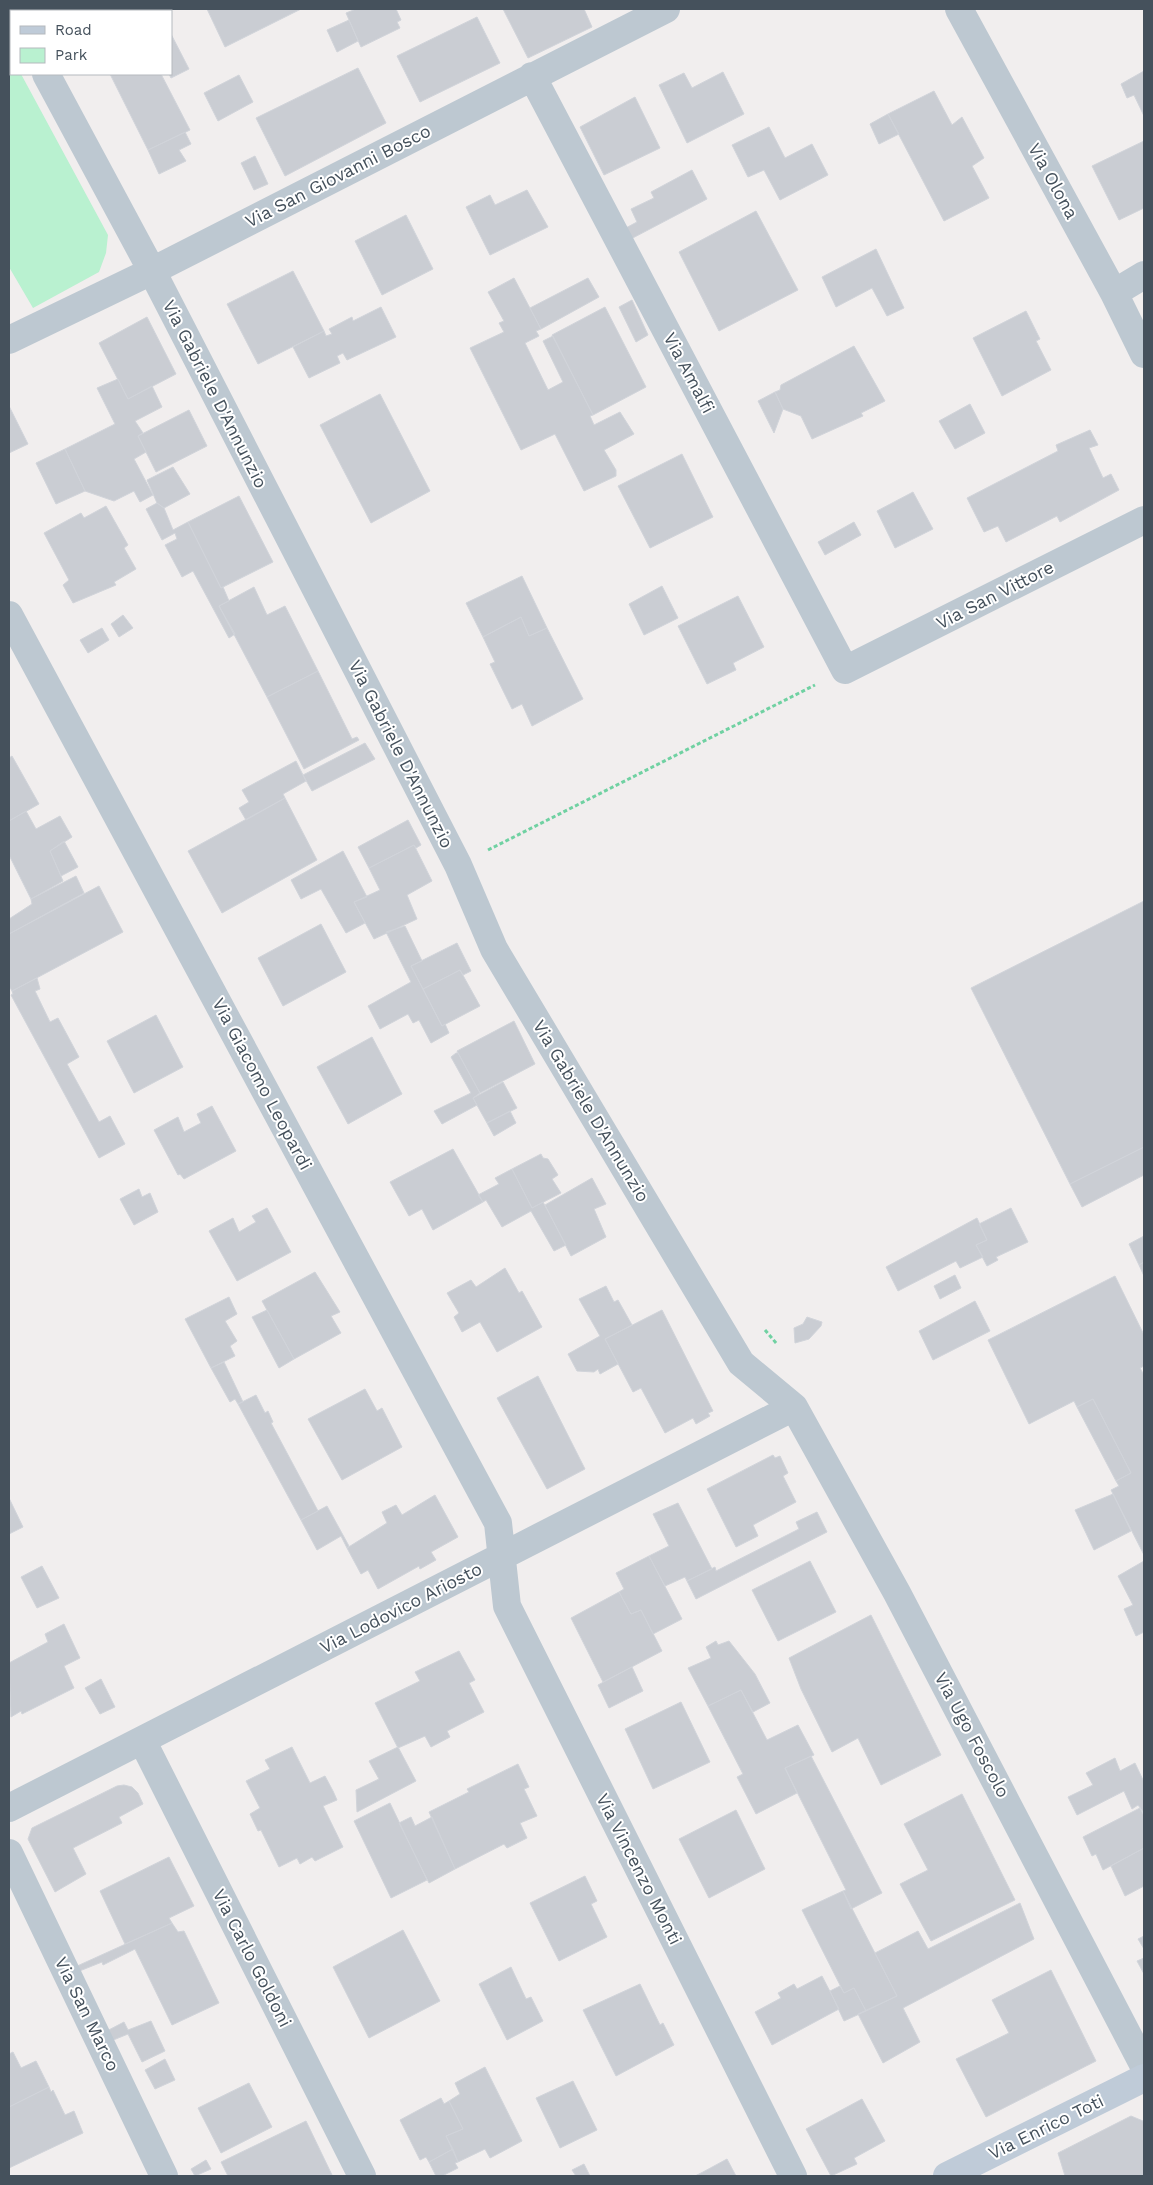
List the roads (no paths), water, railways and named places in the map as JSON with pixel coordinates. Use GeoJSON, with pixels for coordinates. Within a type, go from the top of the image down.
{"type":"FeatureCollection","features":[{"type":"Feature","properties":{"kind":"street","name":"Via San Giovanni Bosco"},"geometry":{"type":"LineString","coordinates":[[9,340],[152,271],[666,9]]}},
{"type":"Feature","properties":{"kind":"street","name":"Via Olona"},"geometry":{"type":"LineString","coordinates":[[959,9],[1114,293],[1144,354]]}},
{"type":"Feature","properties":{"kind":"street","name":"Via Gabriele D'Annunzio"},"geometry":{"type":"LineString","coordinates":[[47,75],[152,271],[458,866],[494,949],[741,1364],[794,1407]]}},
{"type":"Feature","properties":{"kind":"street","name":"Via Amalfi"},"geometry":{"type":"LineString","coordinates":[[532,76],[845,670]]}},
{"type":"Feature","properties":{"kind":"street"},"geometry":{"type":"LineString","coordinates":[[1114,293],[1144,275]]}},
{"type":"Feature","properties":{"kind":"street","name":"Via San Vittore"},"geometry":{"type":"LineString","coordinates":[[845,670],[1144,520]]}},
{"type":"Feature","properties":{"kind":"street","name":"Via Giacomo Leopardi"},"geometry":{"type":"LineString","coordinates":[[9,614],[498,1523],[501,1557]]}},
{"type":"Feature","properties":{"kind":"street","name":"Via Lodovico Ariosto"},"geometry":{"type":"LineString","coordinates":[[9,1808],[794,1407]]}},
{"type":"Feature","properties":{"kind":"street","name":"Via Ugo Foscolo"},"geometry":{"type":"LineString","coordinates":[[794,1407],[897,1593],[1144,2066]]}},
{"type":"Feature","properties":{"kind":"street","name":"Via Vincenzo Monti"},"geometry":{"type":"LineString","coordinates":[[501,1557],[507,1606],[793,2176]]}},
{"type":"Feature","properties":{"kind":"street","name":"Via Carlo Goldoni"},"geometry":{"type":"LineString","coordinates":[[142,1740],[362,2176]]}},
{"type":"Feature","properties":{"kind":"street","name":"Via San Marco"},"geometry":{"type":"LineString","coordinates":[[9,1853],[164,2176]]}},
{"type":"Feature","properties":{"kind":"street","name":"Via Enrico Toti"},"geometry":{"type":"LineString","coordinates":[[947,2176],[1144,2078]]}}]}
